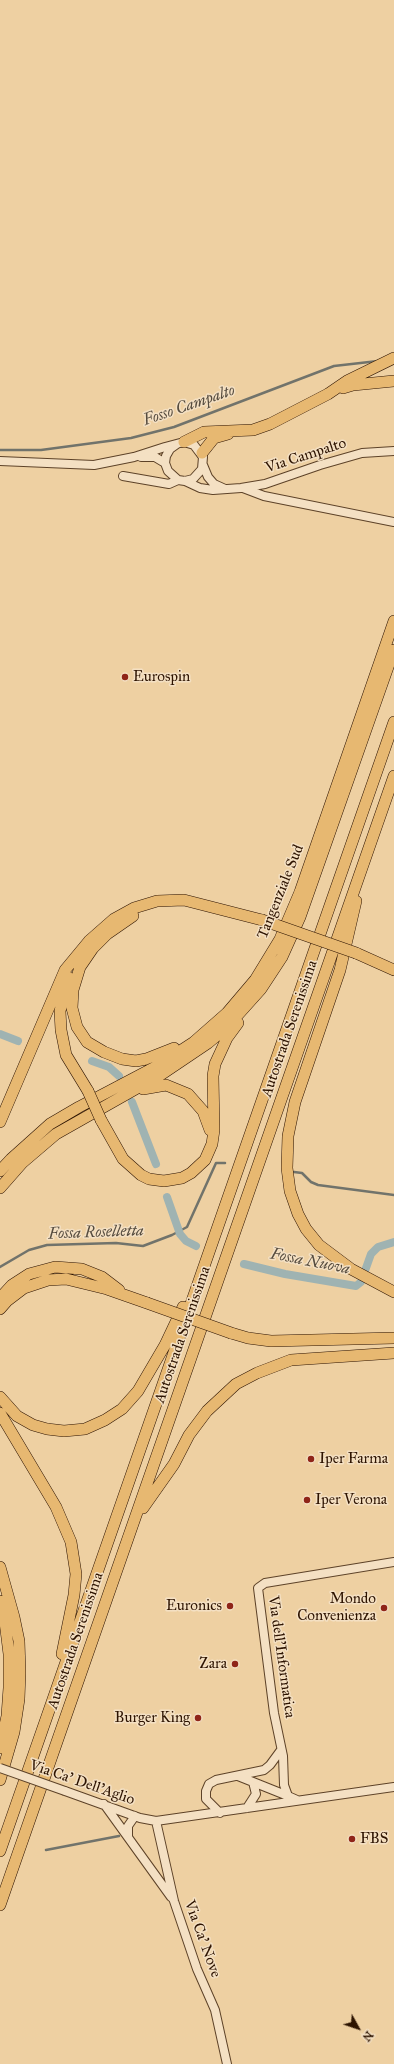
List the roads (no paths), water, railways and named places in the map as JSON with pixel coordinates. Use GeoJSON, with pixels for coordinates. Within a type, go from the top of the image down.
{"type":"FeatureCollection","features":[{"type":"Feature","properties":{"kind":"highway"},"geometry":{"type":"LineString","coordinates":[[180,443],[204,432],[234,432],[253,430],[270,424],[328,394],[347,381],[394,358]]}},
{"type":"Feature","properties":{"kind":"highway"},"geometry":{"type":"LineString","coordinates":[[328,394],[353,385],[394,381]]}},
{"type":"Feature","properties":{"kind":"highway"},"geometry":{"type":"LineString","coordinates":[[202,453],[214,438],[234,432]]}},
{"type":"Feature","properties":{"kind":"highway","name":"Tangenziale Sud"},"geometry":{"type":"LineString","coordinates":[[0,1171],[11,1159],[50,1124],[78,1107],[179,1053],[211,1028],[227,1013],[255,980],[277,945],[291,916],[394,622]]}},
{"type":"Feature","properties":{"kind":"highway","name":"Tangenziale Sud"},"geometry":{"type":"LineString","coordinates":[[0,1188],[22,1163],[56,1134],[162,1074],[208,1043],[226,1028],[261,989],[282,958],[300,917],[394,650]]}},
{"type":"Feature","properties":{"kind":"highway","name":"Autostrada Serenissima"},"geometry":{"type":"LineString","coordinates":[[0,1851],[394,722]]}},
{"type":"Feature","properties":{"kind":"highway","name":"Autostrada Serenissima"},"geometry":{"type":"LineString","coordinates":[[0,1905],[394,776]]}},
{"type":"Feature","properties":{"kind":"highway"},"geometry":{"type":"LineString","coordinates":[[359,876],[352,924],[340,970],[295,1102],[288,1136],[287,1168],[290,1191],[298,1214],[306,1229],[319,1245],[363,1276],[394,1292]]}},
{"type":"Feature","properties":{"kind":"highway"},"geometry":{"type":"LineString","coordinates":[[0,1122],[66,970],[89,941],[114,919],[134,908],[157,901],[184,900],[262,920],[356,953],[394,970]]}},
{"type":"Feature","properties":{"kind":"highway"},"geometry":{"type":"LineString","coordinates":[[157,901],[107,934],[93,948],[80,967],[73,996],[72,1008],[77,1027],[87,1042],[104,1052],[122,1059],[136,1061],[155,1057],[170,1050],[227,1013]]}},
{"type":"Feature","properties":{"kind":"highway"},"geometry":{"type":"LineString","coordinates":[[89,941],[68,976],[60,1011],[61,1030],[66,1055],[88,1091],[101,1120],[129,1166],[141,1175],[156,1181],[172,1181],[191,1173],[205,1160],[212,1144],[214,1130],[213,1076],[215,1064],[227,1038],[261,989]]}},
{"type":"Feature","properties":{"kind":"highway"},"geometry":{"type":"LineString","coordinates":[[129,1092],[166,1085],[188,1094],[203,1111],[210,1128],[212,1144]]}},
{"type":"Feature","properties":{"kind":"highway"},"geometry":{"type":"LineString","coordinates":[[0,1397],[17,1416],[33,1425],[47,1429],[64,1431],[85,1429],[105,1420],[122,1409],[138,1391],[152,1369],[208,1256]]}},
{"type":"Feature","properties":{"kind":"highway"},"geometry":{"type":"LineString","coordinates":[[0,1298],[12,1285],[29,1274],[46,1268],[64,1267],[82,1269],[102,1277],[126,1295]]}},
{"type":"Feature","properties":{"kind":"highway"},"geometry":{"type":"LineString","coordinates":[[0,1309],[7,1301],[24,1288],[48,1280],[66,1279],[126,1295],[248,1338],[271,1341],[394,1338]]}},
{"type":"Feature","properties":{"kind":"highway"},"geometry":{"type":"LineString","coordinates":[[338,1340],[394,1331]]}},
{"type":"Feature","properties":{"kind":"highway"},"geometry":{"type":"LineString","coordinates":[[134,1522],[174,1464],[189,1435],[207,1410],[236,1384],[257,1373],[291,1360],[394,1353]]}},
{"type":"Feature","properties":{"kind":"highway"},"geometry":{"type":"LineString","coordinates":[[0,1413],[56,1507],[71,1542],[76,1574],[74,1595],[71,1616],[50,1708]]}},
{"type":"Feature","properties":{"kind":"highway"},"geometry":{"type":"LineString","coordinates":[[0,1568],[14,1617],[18,1641],[20,1672],[19,1699],[14,1732],[0,1780]]}},
{"type":"Feature","properties":{"kind":"highway"},"geometry":{"type":"LineString","coordinates":[[0,1601],[6,1622],[9,1668],[7,1716],[0,1748]]}},
{"type":"Feature","properties":{"kind":"street"},"geometry":{"type":"LineString","coordinates":[[165,463],[168,452],[180,443]]}},
{"type":"Feature","properties":{"kind":"street"},"geometry":{"type":"LineString","coordinates":[[0,461],[94,465],[134,457],[180,443],[194,445],[202,453],[203,465],[208,477],[214,484],[226,489]]}},
{"type":"Feature","properties":{"kind":"street","name":"Via Campalto"},"geometry":{"type":"LineString","coordinates":[[182,480],[200,488],[213,490],[241,488],[265,484],[320,465],[362,453],[394,451]]}},
{"type":"Feature","properties":{"kind":"street"},"geometry":{"type":"LineString","coordinates":[[134,457],[155,457],[165,463],[170,474],[182,480]]}},
{"type":"Feature","properties":{"kind":"street"},"geometry":{"type":"LineString","coordinates":[[123,476],[168,484],[197,476],[203,465]]}},
{"type":"Feature","properties":{"kind":"street"},"geometry":{"type":"LineString","coordinates":[[241,488],[264,496],[394,522]]}},
{"type":"Feature","properties":{"kind":"street","name":"Via dell'Informatica"},"geometry":{"type":"LineString","coordinates":[[288,1796],[284,1785],[283,1756],[266,1660],[258,1588],[265,1583],[394,1562]]}},
{"type":"Feature","properties":{"kind":"street"},"geometry":{"type":"LineString","coordinates":[[281,1750],[270,1765],[264,1770],[216,1780],[209,1784],[206,1791],[206,1799],[211,1806],[220,1813],[297,1800],[394,1787]]}},
{"type":"Feature","properties":{"kind":"street","name":"Via Ca' Dell'Aglio"},"geometry":{"type":"LineString","coordinates":[[0,1768],[134,1816],[156,1821],[220,1813]]}},
{"type":"Feature","properties":{"kind":"street"},"geometry":{"type":"LineString","coordinates":[[238,1776],[297,1800]]}},
{"type":"Feature","properties":{"kind":"street"},"geometry":{"type":"LineString","coordinates":[[247,1808],[256,1794],[253,1782]]}},
{"type":"Feature","properties":{"kind":"street"},"geometry":{"type":"LineString","coordinates":[[104,1804],[174,1901]]}},
{"type":"Feature","properties":{"kind":"street"},"geometry":{"type":"LineString","coordinates":[[128,1837],[128,1826],[134,1816]]}},
{"type":"Feature","properties":{"kind":"street","name":"Via Ca' Nove"},"geometry":{"type":"LineString","coordinates":[[156,1821],[174,1901],[197,1969],[215,2010],[227,2064]]}},
{"type":"Feature","properties":{"kind":"waterway","name":"Fosso Campalto"},"geometry":{"type":"LineString","coordinates":[[0,450],[41,450],[131,438],[174,427],[334,366],[378,361]]}},
{"type":"Feature","properties":{"kind":"waterway","name":"Fossa Nuova"},"geometry":{"type":"LineString","coordinates":[[0,1034],[18,1041]]}},
{"type":"Feature","properties":{"kind":"waterway","name":"Fossa Nuova"},"geometry":{"type":"LineString","coordinates":[[92,1061],[109,1067],[119,1076]]}},
{"type":"Feature","properties":{"kind":"waterway","name":"Fossa Nuova"},"geometry":{"type":"LineString","coordinates":[[132,1102],[156,1164]]}},
{"type":"Feature","properties":{"kind":"waterway","name":"Fossa Roselletta"},"geometry":{"type":"LineString","coordinates":[[0,1267],[29,1250],[47,1245],[116,1243],[143,1246],[172,1235],[187,1227],[216,1163],[225,1163]]}},
{"type":"Feature","properties":{"kind":"waterway","name":"Fossa Roselletta"},"geometry":{"type":"LineString","coordinates":[[294,1172],[302,1173],[311,1182],[318,1185],[394,1195]]}},
{"type":"Feature","properties":{"kind":"waterway","name":"Fossa Nuova"},"geometry":{"type":"LineString","coordinates":[[167,1197],[180,1234],[186,1241],[196,1246]]}},
{"type":"Feature","properties":{"kind":"waterway","name":"Fossa Nuova"},"geometry":{"type":"LineString","coordinates":[[244,1264],[285,1274],[356,1286],[361,1282],[371,1254],[378,1247],[394,1242]]}},
{"type":"Feature","properties":{"kind":"waterway"},"geometry":{"type":"LineString","coordinates":[[46,1850],[119,1836]]}},
{"type":"Feature","properties":{"kind":"place","name":"Eurospin"},"geometry":{"type":"Point","coordinates":[125,677]}},
{"type":"Feature","properties":{"kind":"place","name":"Iper Farma"},"geometry":{"type":"Point","coordinates":[311,1459]}},
{"type":"Feature","properties":{"kind":"place","name":"Iper Verona"},"geometry":{"type":"Point","coordinates":[307,1500]}},
{"type":"Feature","properties":{"kind":"place","name":"Euronics"},"geometry":{"type":"Point","coordinates":[230,1606]}},
{"type":"Feature","properties":{"kind":"place","name":"Mondo Convenienza"},"geometry":{"type":"Point","coordinates":[384,1608]}},
{"type":"Feature","properties":{"kind":"place","name":"Zara"},"geometry":{"type":"Point","coordinates":[235,1664]}},
{"type":"Feature","properties":{"kind":"place","name":"Burger King"},"geometry":{"type":"Point","coordinates":[198,1718]}},
{"type":"Feature","properties":{"kind":"place","name":"FBS"},"geometry":{"type":"Point","coordinates":[352,1839]}}]}
